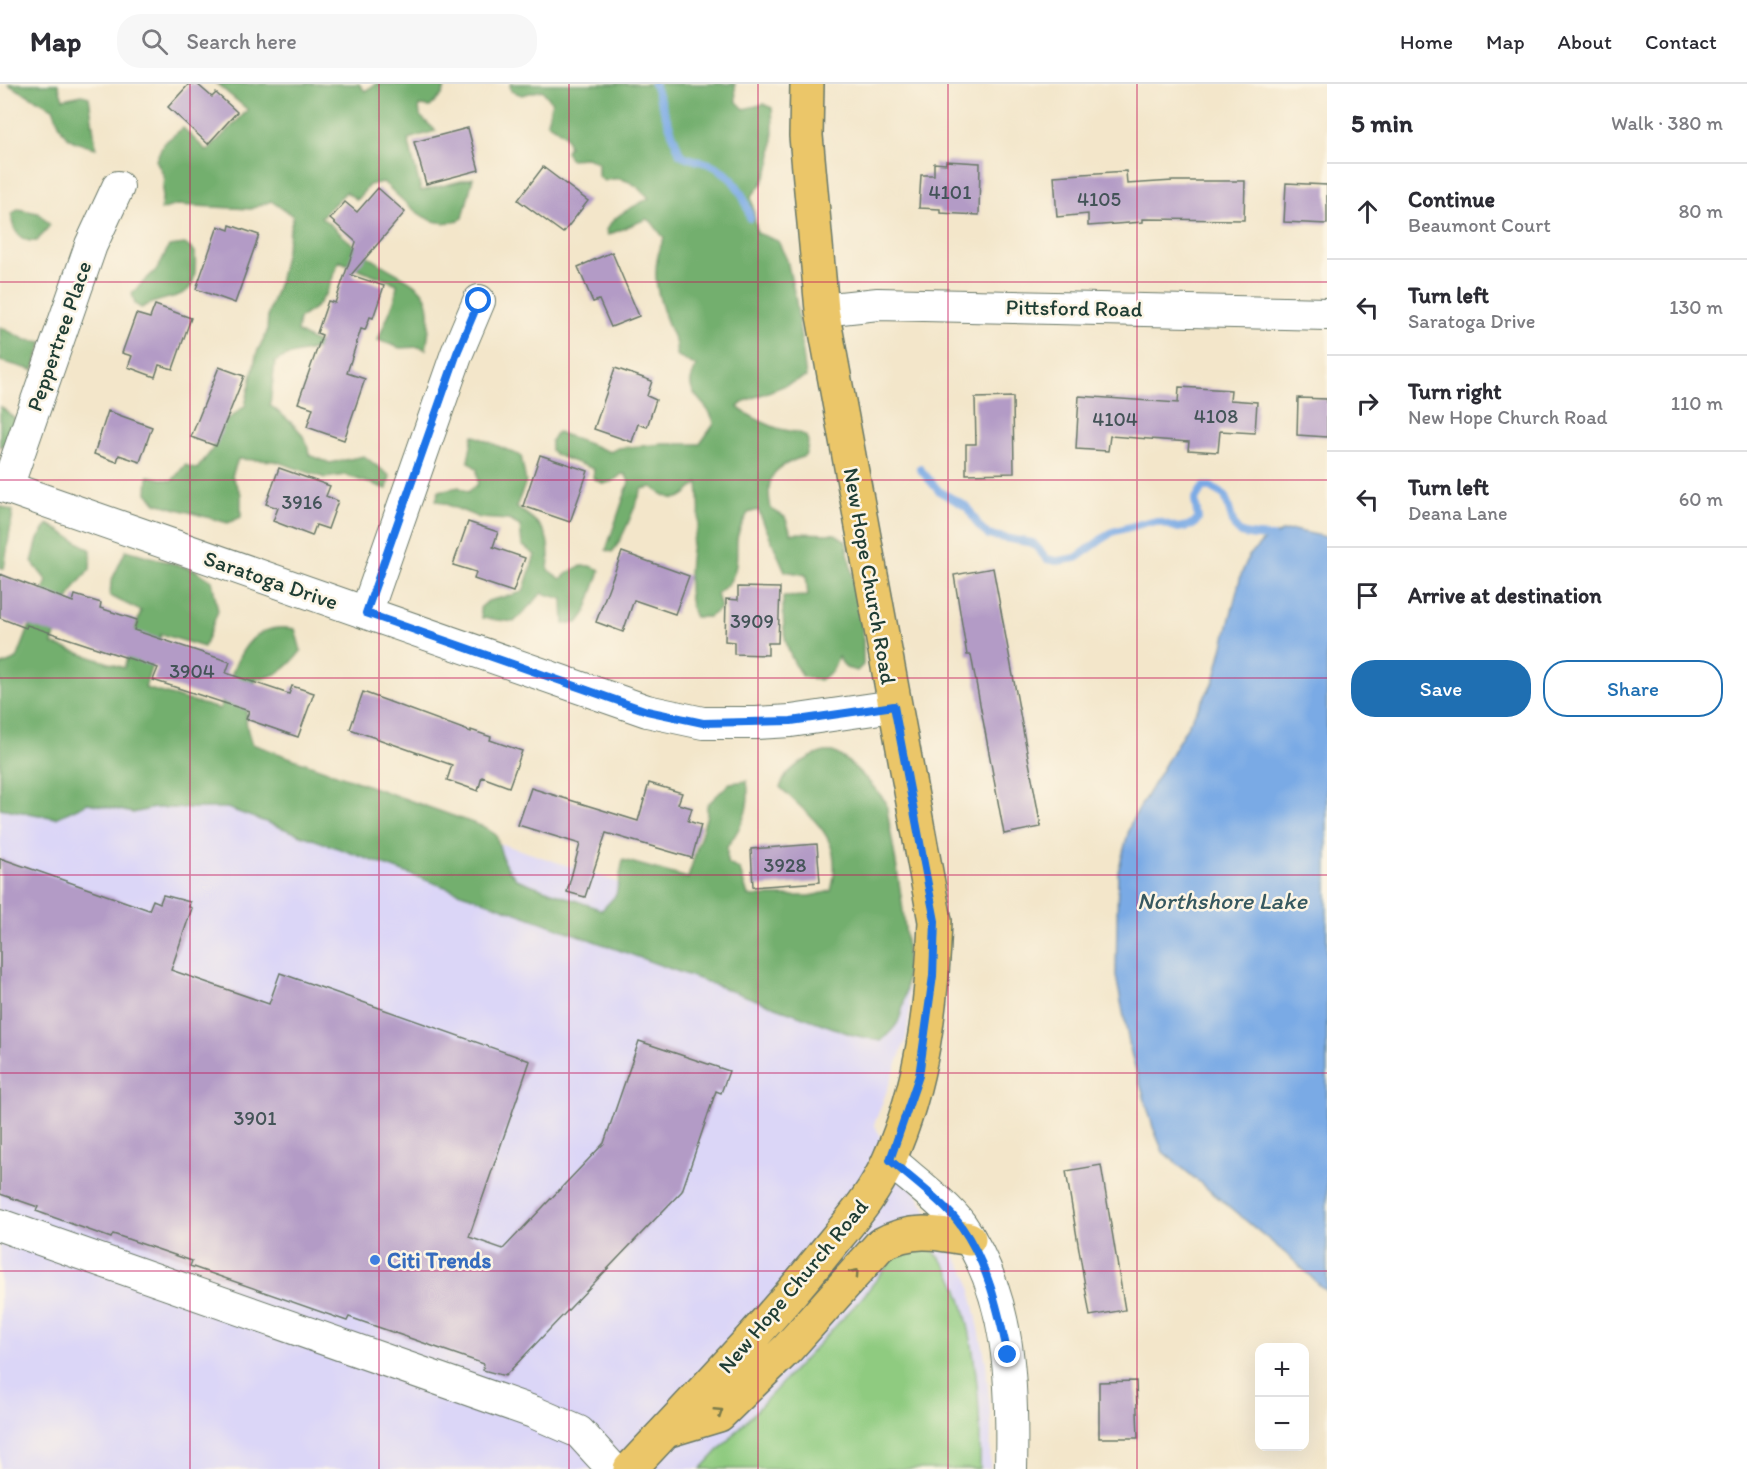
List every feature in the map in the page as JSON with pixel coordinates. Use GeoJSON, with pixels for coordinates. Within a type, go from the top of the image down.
{"type":"FeatureCollection","features":[{"type":"Feature","properties":{"kind":"main road","name":"New Hope Church Road"},"geometry":{"type":"LineString","coordinates":[[630,1469],[802,1281],[873,1192],[890,1160],[919,1076],[933,976],[935,921],[822,310],[806,136],[807,84]]}},
{"type":"Feature","properties":{"kind":"main road"},"geometry":{"type":"LineString","coordinates":[[664,1432],[719,1415],[788,1348],[880,1245],[900,1234],[939,1233],[969,1239]]}},
{"type":"Feature","properties":{"kind":"street","name":"Peppertree Place"},"geometry":{"type":"LineString","coordinates":[[3,486],[91,245],[118,187]]}},
{"type":"Feature","properties":{"kind":"street"},"geometry":{"type":"LineString","coordinates":[[366,613],[453,363],[479,301]]}},
{"type":"Feature","properties":{"kind":"street","name":"Pittsford Road"},"geometry":{"type":"LineString","coordinates":[[822,310],[878,304],[1327,314]]}},
{"type":"Feature","properties":{"kind":"street","name":"Saratoga Drive"},"geometry":{"type":"LineString","coordinates":[[3,486],[647,711],[703,723],[791,721],[894,706]]}},
{"type":"Feature","properties":{"kind":"street"},"geometry":{"type":"LineString","coordinates":[[890,1160],[960,1224],[996,1300],[1008,1355],[1011,1469]]}},
{"type":"Feature","properties":{"kind":"street"},"geometry":{"type":"LineString","coordinates":[[0,1225],[533,1412],[579,1432],[613,1469]]}},
{"type":"Feature","properties":{"kind":"shaded area"},"geometry":{"type":"Polygon","coordinates":[[[0,679],[906,977],[910,1008],[906,1039],[874,1125],[968,1277],[986,1362],[991,1426],[990,1469],[0,1469],[0,679]]]}},
{"type":"Feature","properties":{"kind":"green space"},"geometry":{"type":"Polygon","coordinates":[[[7,84],[58,84],[63,99],[82,95],[89,97],[96,148],[71,140],[63,132],[53,108],[7,84]]]}},
{"type":"Feature","properties":{"kind":"green space"},"geometry":{"type":"Polygon","coordinates":[[[217,84],[359,84],[365,91],[376,84],[446,84],[442,95],[430,107],[419,106],[420,116],[436,131],[408,139],[421,191],[473,178],[463,218],[451,222],[429,219],[410,207],[383,182],[369,185],[357,200],[346,192],[321,217],[362,252],[420,289],[426,298],[429,310],[426,349],[400,348],[378,340],[395,299],[397,284],[339,261],[327,292],[317,306],[299,319],[297,332],[323,346],[281,358],[275,362],[270,405],[300,432],[309,455],[330,463],[364,456],[390,476],[387,489],[345,475],[325,478],[275,461],[238,459],[232,476],[241,494],[241,517],[228,523],[156,503],[147,493],[148,476],[172,481],[185,465],[197,469],[212,450],[220,426],[245,406],[257,352],[267,332],[268,314],[280,279],[293,216],[271,201],[251,209],[176,205],[161,210],[164,176],[156,160],[163,144],[183,128],[207,151],[248,110],[217,84]]]}},
{"type":"Feature","properties":{"kind":"green space"},"geometry":{"type":"Polygon","coordinates":[[[510,84],[735,84],[736,101],[744,109],[764,104],[772,108],[772,156],[765,177],[751,196],[757,233],[778,241],[787,260],[796,301],[806,377],[745,401],[738,407],[771,426],[803,434],[808,441],[805,456],[786,464],[774,474],[769,488],[771,509],[785,517],[791,533],[835,534],[846,541],[863,632],[863,665],[857,671],[846,668],[838,657],[832,671],[820,680],[803,677],[796,667],[786,639],[783,597],[808,596],[806,575],[785,571],[758,510],[748,513],[741,526],[737,539],[735,571],[729,583],[717,594],[721,608],[709,617],[695,617],[689,592],[691,551],[700,505],[698,483],[686,494],[676,498],[666,496],[652,487],[642,489],[616,547],[612,552],[606,550],[629,482],[626,475],[622,474],[604,484],[593,478],[594,469],[556,455],[551,450],[551,441],[557,432],[610,452],[618,448],[663,444],[700,444],[714,424],[709,412],[691,386],[696,366],[676,355],[675,343],[660,301],[656,270],[664,238],[651,221],[646,219],[608,235],[606,230],[620,215],[649,198],[629,182],[617,179],[604,181],[598,176],[598,162],[586,158],[570,159],[566,151],[569,146],[565,135],[547,122],[552,102],[542,90],[522,95],[511,91],[510,84]]]}},
{"type":"Feature","properties":{"kind":"green space"},"geometry":{"type":"Polygon","coordinates":[[[18,209],[38,213],[50,225],[37,241],[26,240],[15,230],[12,214],[18,209]]]}},
{"type":"Feature","properties":{"kind":"green space"},"geometry":{"type":"Polygon","coordinates":[[[185,244],[195,252],[195,269],[189,289],[183,294],[141,308],[135,304],[132,293],[158,268],[169,246],[185,244]]]}},
{"type":"Feature","properties":{"kind":"green space"},"geometry":{"type":"Polygon","coordinates":[[[0,327],[26,340],[43,342],[33,370],[0,361],[0,327]]]}},
{"type":"Feature","properties":{"kind":"green space"},"geometry":{"type":"Polygon","coordinates":[[[0,406],[15,419],[6,444],[0,447],[0,406]]]}},
{"type":"Feature","properties":{"kind":"green space"},"geometry":{"type":"Polygon","coordinates":[[[473,435],[521,456],[526,482],[516,507],[534,520],[544,532],[549,548],[548,570],[561,579],[579,567],[590,566],[600,571],[585,614],[578,623],[564,624],[563,599],[542,593],[514,622],[482,618],[480,608],[488,601],[523,592],[535,555],[522,545],[520,526],[509,520],[480,518],[436,500],[439,491],[459,487],[468,492],[478,484],[477,469],[468,461],[473,435]]]}},
{"type":"Feature","properties":{"kind":"green space"},"geometry":{"type":"Polygon","coordinates":[[[0,506],[13,511],[4,569],[0,568],[0,506]]]}},
{"type":"Feature","properties":{"kind":"green space"},"geometry":{"type":"Polygon","coordinates":[[[48,524],[91,550],[90,569],[75,587],[63,610],[52,644],[124,668],[141,611],[110,596],[111,582],[126,550],[195,570],[212,581],[218,611],[204,647],[161,634],[145,688],[220,709],[236,664],[252,640],[263,632],[277,628],[295,629],[301,651],[282,671],[256,679],[246,711],[252,744],[484,827],[496,835],[504,863],[516,879],[602,910],[616,895],[623,860],[688,878],[707,815],[707,805],[730,783],[747,781],[747,808],[741,824],[727,847],[727,863],[740,870],[748,896],[810,896],[831,891],[834,857],[830,843],[815,821],[780,787],[788,773],[805,760],[824,752],[835,753],[842,757],[869,782],[886,802],[906,943],[905,998],[898,1023],[881,1041],[853,1035],[227,808],[154,808],[133,813],[88,803],[56,818],[0,808],[0,666],[17,659],[47,581],[32,562],[38,539],[48,524]]]}},
{"type":"Feature","properties":{"kind":"green space"},"geometry":{"type":"Polygon","coordinates":[[[927,1247],[944,1263],[957,1287],[966,1316],[977,1383],[980,1469],[701,1469],[862,1298],[894,1257],[910,1248],[927,1247]]]}},
{"type":"Feature","properties":{"kind":"water","name":"Northshore Lake"},"geometry":{"type":"Polygon","coordinates":[[[1293,530],[1327,537],[1327,1292],[1290,1257],[1163,1152],[1153,1127],[1131,1053],[1116,976],[1118,872],[1131,822],[1214,681],[1241,575],[1249,556],[1262,542],[1282,532],[1293,530]]]}},
{"type":"Feature","properties":{"kind":"building"},"geometry":{"type":"Polygon","coordinates":[[[189,84],[197,84],[212,97],[216,93],[237,112],[208,144],[168,107],[189,84]]]}},
{"type":"Feature","properties":{"kind":"building"},"geometry":{"type":"Polygon","coordinates":[[[468,128],[479,170],[426,184],[414,142],[468,128]]]}},
{"type":"Feature","properties":{"kind":"building"},"geometry":{"type":"Polygon","coordinates":[[[946,161],[980,163],[979,215],[940,213],[940,209],[919,208],[921,175],[934,175],[934,163],[946,164],[946,161]]]}},
{"type":"Feature","properties":{"kind":"building"},"geometry":{"type":"Polygon","coordinates":[[[543,167],[588,201],[563,233],[518,200],[543,167]]]}},
{"type":"Feature","properties":{"kind":"building"},"geometry":{"type":"Polygon","coordinates":[[[1126,171],[1127,184],[1173,181],[1245,181],[1244,220],[1143,219],[1143,222],[1088,226],[1088,214],[1057,217],[1054,176],[1126,171]]]}},
{"type":"Feature","properties":{"kind":"building"},"geometry":{"type":"Polygon","coordinates":[[[1286,183],[1327,185],[1327,224],[1284,222],[1286,183]]]}},
{"type":"Feature","properties":{"kind":"building"},"geometry":{"type":"Polygon","coordinates":[[[378,188],[405,212],[351,275],[384,286],[373,318],[370,317],[365,330],[361,329],[347,373],[365,379],[344,440],[307,427],[313,408],[298,403],[322,335],[317,333],[328,301],[335,303],[356,242],[330,219],[345,202],[357,212],[378,188]]]}},
{"type":"Feature","properties":{"kind":"building"},"geometry":{"type":"Polygon","coordinates":[[[230,225],[259,235],[235,303],[196,289],[218,226],[229,230],[230,225]]]}},
{"type":"Feature","properties":{"kind":"building"},"geometry":{"type":"Polygon","coordinates":[[[612,252],[639,316],[611,327],[599,300],[593,302],[578,267],[612,252]]]}},
{"type":"Feature","properties":{"kind":"building"},"geometry":{"type":"Polygon","coordinates":[[[155,305],[191,318],[173,369],[159,365],[155,377],[128,367],[132,356],[122,353],[136,314],[150,318],[155,305]]]}},
{"type":"Feature","properties":{"kind":"building"},"geometry":{"type":"Polygon","coordinates":[[[219,367],[244,376],[216,446],[191,437],[219,367]]]}},
{"type":"Feature","properties":{"kind":"building"},"geometry":{"type":"Polygon","coordinates":[[[615,368],[652,381],[647,396],[656,400],[647,427],[638,424],[632,442],[594,429],[615,368]]]}},
{"type":"Feature","properties":{"kind":"building"},"geometry":{"type":"Polygon","coordinates":[[[1179,387],[1231,390],[1230,400],[1257,402],[1255,433],[1220,431],[1218,452],[1188,450],[1189,442],[1110,436],[1108,451],[1076,449],[1079,396],[1178,403],[1179,387]]]}},
{"type":"Feature","properties":{"kind":"building"},"geometry":{"type":"Polygon","coordinates":[[[1013,397],[1014,473],[966,474],[966,444],[976,444],[975,398],[1013,397]]]}},
{"type":"Feature","properties":{"kind":"building"},"geometry":{"type":"Polygon","coordinates":[[[1298,398],[1327,399],[1327,437],[1297,435],[1298,398]]]}},
{"type":"Feature","properties":{"kind":"building"},"geometry":{"type":"Polygon","coordinates":[[[108,411],[152,427],[140,462],[119,455],[117,462],[94,454],[108,411]]]}},
{"type":"Feature","properties":{"kind":"building"},"geometry":{"type":"Polygon","coordinates":[[[540,455],[588,471],[570,522],[523,506],[540,455]]]}},
{"type":"Feature","properties":{"kind":"building"},"geometry":{"type":"Polygon","coordinates":[[[279,468],[330,486],[326,496],[338,501],[328,529],[316,525],[312,536],[273,521],[278,508],[266,504],[279,468]]]}},
{"type":"Feature","properties":{"kind":"building"},"geometry":{"type":"Polygon","coordinates":[[[468,522],[498,532],[493,547],[525,558],[513,592],[474,579],[476,572],[453,565],[468,522]]]}},
{"type":"Feature","properties":{"kind":"building"},"geometry":{"type":"Polygon","coordinates":[[[622,552],[689,576],[675,614],[634,600],[623,632],[596,622],[622,552]]]}},
{"type":"Feature","properties":{"kind":"building"},"geometry":{"type":"Polygon","coordinates":[[[993,568],[1041,827],[1004,834],[971,655],[967,655],[954,575],[993,568]]]}},
{"type":"Feature","properties":{"kind":"building"},"geometry":{"type":"Polygon","coordinates":[[[0,574],[73,602],[75,595],[101,603],[100,608],[137,620],[134,630],[230,662],[226,673],[289,694],[292,686],[314,693],[298,737],[246,719],[249,711],[153,680],[158,668],[0,618],[0,574]]]}},
{"type":"Feature","properties":{"kind":"building"},"geometry":{"type":"Polygon","coordinates":[[[738,587],[780,588],[778,643],[768,643],[768,655],[734,654],[734,642],[725,641],[726,599],[738,600],[738,587]]]}},
{"type":"Feature","properties":{"kind":"building"},"geometry":{"type":"Polygon","coordinates":[[[363,692],[471,732],[471,730],[491,737],[490,740],[522,751],[509,787],[482,777],[478,791],[447,780],[452,765],[350,729],[363,692]]]}},
{"type":"Feature","properties":{"kind":"building"},"geometry":{"type":"Polygon","coordinates":[[[649,783],[682,793],[678,804],[692,808],[688,821],[701,825],[692,858],[606,833],[585,897],[567,892],[580,844],[518,825],[531,788],[638,821],[649,783]]]}},
{"type":"Feature","properties":{"kind":"building"},"geometry":{"type":"Polygon","coordinates":[[[817,844],[820,882],[753,887],[751,849],[817,844]]]}},
{"type":"Feature","properties":{"kind":"building"},"geometry":{"type":"Polygon","coordinates":[[[0,858],[149,910],[153,900],[160,903],[163,895],[190,902],[189,907],[192,908],[171,970],[269,1004],[280,973],[530,1061],[469,1237],[503,1249],[604,1143],[639,1041],[729,1071],[721,1093],[716,1091],[682,1191],[505,1376],[483,1370],[484,1364],[349,1317],[347,1321],[190,1266],[192,1261],[113,1234],[111,1238],[36,1211],[38,1207],[0,1194],[0,858]]]}},
{"type":"Feature","properties":{"kind":"building"},"geometry":{"type":"Polygon","coordinates":[[[1101,1165],[1125,1310],[1090,1316],[1066,1171],[1101,1165]]]}},
{"type":"Feature","properties":{"kind":"building"},"geometry":{"type":"Polygon","coordinates":[[[1136,1381],[1138,1438],[1099,1438],[1099,1382],[1136,1381]]]}},
{"type":"Feature","properties":{"kind":"waterway"},"geometry":{"type":"LineString","coordinates":[[654,84],[680,154],[712,165],[726,174],[742,194],[750,218]]}},
{"type":"Feature","properties":{"kind":"waterway"},"geometry":{"type":"LineString","coordinates":[[920,469],[939,491],[967,507],[979,526],[988,535],[1033,543],[1047,559],[1057,561],[1076,558],[1112,532],[1148,522],[1159,522],[1178,528],[1193,525],[1198,519],[1195,500],[1203,487],[1211,487],[1225,496],[1237,530],[1248,535],[1272,537],[1272,546]]}},
{"type":"Feature","properties":{"kind":"place","name":"Citi Trends"},"geometry":{"type":"Point","coordinates":[375,1260]}},
{"type":"Feature","properties":{"kind":"route"},"geometry":{"type":"LineString","coordinates":[[479,301],[457,353],[366,613],[647,711],[703,723],[791,721],[894,706],[935,921],[933,976],[919,1076],[890,1160],[960,1224],[978,1254],[996,1300],[1008,1355]]}}]}
